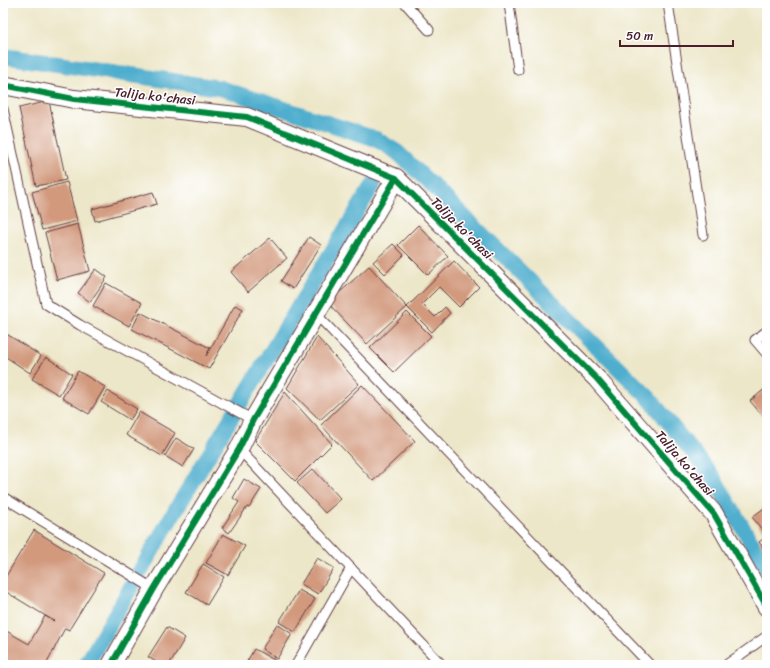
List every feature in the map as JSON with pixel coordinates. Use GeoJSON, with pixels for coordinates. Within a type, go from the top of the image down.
{"type":"FeatureCollection","features":[{"type":"Feature","properties":{"kind":"street","name":"Talija ko'chasi"},"geometry":{"type":"LineString","coordinates":[[3,86],[74,99],[247,117],[396,178],[597,379],[714,514],[767,607]]}},
{"type":"Feature","properties":{"kind":"street"},"geometry":{"type":"LineString","coordinates":[[111,665],[154,589],[239,449],[252,420],[396,178]]}},
{"type":"Feature","properties":{"kind":"lane"},"geometry":{"type":"LineString","coordinates":[[405,3],[430,30]]}},
{"type":"Feature","properties":{"kind":"lane"},"geometry":{"type":"LineString","coordinates":[[509,3],[518,70]]}},
{"type":"Feature","properties":{"kind":"lane"},"geometry":{"type":"LineString","coordinates":[[668,3],[703,235]]}},
{"type":"Feature","properties":{"kind":"lane"},"geometry":{"type":"LineString","coordinates":[[3,110],[46,304],[80,325],[252,420]]}},
{"type":"Feature","properties":{"kind":"lane"},"geometry":{"type":"LineString","coordinates":[[316,314],[650,665]]}},
{"type":"Feature","properties":{"kind":"lane"},"geometry":{"type":"LineString","coordinates":[[767,331],[755,340],[767,354]]}},
{"type":"Feature","properties":{"kind":"lane"},"geometry":{"type":"LineString","coordinates":[[239,449],[442,665]]}},
{"type":"Feature","properties":{"kind":"lane"},"geometry":{"type":"LineString","coordinates":[[3,497],[154,589]]}},
{"type":"Feature","properties":{"kind":"lane"},"geometry":{"type":"LineString","coordinates":[[296,665],[351,568]]}},
{"type":"Feature","properties":{"kind":"lane"},"geometry":{"type":"LineString","coordinates":[[726,665],[767,636]]}},
{"type":"Feature","properties":{"kind":"building"},"geometry":{"type":"Polygon","coordinates":[[[49,101],[66,180],[36,186],[19,108],[49,101]]]}},
{"type":"Feature","properties":{"kind":"building"},"geometry":{"type":"Polygon","coordinates":[[[67,182],[77,221],[42,230],[32,192],[67,182]]]}},
{"type":"Feature","properties":{"kind":"building"},"geometry":{"type":"Polygon","coordinates":[[[153,192],[157,204],[95,221],[92,209],[153,192]]]}},
{"type":"Feature","properties":{"kind":"building"},"geometry":{"type":"Polygon","coordinates":[[[78,224],[90,271],[57,280],[45,233],[78,224]]]}},
{"type":"Feature","properties":{"kind":"building"},"geometry":{"type":"Polygon","coordinates":[[[418,225],[448,256],[428,275],[398,245],[418,225]]]}},
{"type":"Feature","properties":{"kind":"building"},"geometry":{"type":"Polygon","coordinates":[[[309,237],[321,245],[293,289],[281,281],[309,237]]]}},
{"type":"Feature","properties":{"kind":"building"},"geometry":{"type":"Polygon","coordinates":[[[270,238],[287,258],[248,292],[231,272],[270,238]]]}},
{"type":"Feature","properties":{"kind":"building"},"geometry":{"type":"Polygon","coordinates":[[[393,244],[404,255],[385,274],[373,262],[393,244]]]}},
{"type":"Feature","properties":{"kind":"building"},"geometry":{"type":"Polygon","coordinates":[[[454,261],[479,287],[459,307],[439,287],[422,304],[435,317],[445,307],[450,313],[432,332],[407,307],[454,261]]]}},
{"type":"Feature","properties":{"kind":"building"},"geometry":{"type":"Polygon","coordinates":[[[369,266],[407,307],[367,344],[328,303],[369,266]]]}},
{"type":"Feature","properties":{"kind":"building"},"geometry":{"type":"Polygon","coordinates":[[[96,269],[107,277],[90,302],[78,293],[96,269]]]}},
{"type":"Feature","properties":{"kind":"building"},"geometry":{"type":"Polygon","coordinates":[[[106,283],[142,303],[129,326],[93,306],[106,283]]]}},
{"type":"Feature","properties":{"kind":"building"},"geometry":{"type":"Polygon","coordinates":[[[235,305],[243,309],[209,369],[132,329],[140,312],[210,348],[206,356],[235,305]]]}},
{"type":"Feature","properties":{"kind":"building"},"geometry":{"type":"Polygon","coordinates":[[[407,312],[431,336],[394,372],[370,348],[407,312]]]}},
{"type":"Feature","properties":{"kind":"building"},"geometry":{"type":"Polygon","coordinates":[[[5,333],[41,356],[30,373],[3,355],[3,336],[5,333]]]}},
{"type":"Feature","properties":{"kind":"building"},"geometry":{"type":"Polygon","coordinates":[[[317,337],[359,384],[320,420],[287,388],[317,337]]]}},
{"type":"Feature","properties":{"kind":"building"},"geometry":{"type":"Polygon","coordinates":[[[46,357],[72,374],[59,395],[32,379],[46,357]]]}},
{"type":"Feature","properties":{"kind":"building"},"geometry":{"type":"Polygon","coordinates":[[[78,371],[105,387],[89,414],[62,398],[78,371]]]}},
{"type":"Feature","properties":{"kind":"building"},"geometry":{"type":"Polygon","coordinates":[[[362,385],[415,441],[373,481],[321,425],[362,385]]]}},
{"type":"Feature","properties":{"kind":"building"},"geometry":{"type":"Polygon","coordinates":[[[767,387],[767,421],[750,401],[767,387]]]}},
{"type":"Feature","properties":{"kind":"building"},"geometry":{"type":"Polygon","coordinates":[[[108,391],[137,409],[130,420],[101,402],[108,391]]]}},
{"type":"Feature","properties":{"kind":"building"},"geometry":{"type":"Polygon","coordinates":[[[285,392],[332,444],[295,481],[255,441],[285,392]]]}},
{"type":"Feature","properties":{"kind":"building"},"geometry":{"type":"Polygon","coordinates":[[[139,412],[175,433],[162,456],[126,435],[139,412]]]}},
{"type":"Feature","properties":{"kind":"building"},"geometry":{"type":"Polygon","coordinates":[[[176,438],[194,449],[183,467],[165,456],[176,438]]]}},
{"type":"Feature","properties":{"kind":"building"},"geometry":{"type":"Polygon","coordinates":[[[313,469],[341,499],[325,513],[297,483],[313,469]]]}},
{"type":"Feature","properties":{"kind":"building"},"geometry":{"type":"Polygon","coordinates":[[[244,479],[261,489],[249,508],[247,507],[229,533],[222,528],[239,502],[233,498],[244,479]]]}},
{"type":"Feature","properties":{"kind":"building"},"geometry":{"type":"Polygon","coordinates":[[[767,506],[767,536],[752,517],[767,506]]]}},
{"type":"Feature","properties":{"kind":"building"},"geometry":{"type":"Polygon","coordinates":[[[34,530],[104,573],[69,630],[65,628],[46,665],[3,665],[3,629],[29,644],[45,616],[54,621],[3,590],[3,581],[34,530]]]}},
{"type":"Feature","properties":{"kind":"building"},"geometry":{"type":"Polygon","coordinates":[[[223,534],[245,546],[228,575],[206,563],[223,534]]]}},
{"type":"Feature","properties":{"kind":"building"},"geometry":{"type":"Polygon","coordinates":[[[767,536],[767,553],[759,542],[767,536]]]}},
{"type":"Feature","properties":{"kind":"building"},"geometry":{"type":"Polygon","coordinates":[[[317,558],[334,568],[318,594],[301,584],[317,558]]]}},
{"type":"Feature","properties":{"kind":"building"},"geometry":{"type":"Polygon","coordinates":[[[203,564],[224,577],[207,605],[186,592],[203,564]]]}},
{"type":"Feature","properties":{"kind":"building"},"geometry":{"type":"Polygon","coordinates":[[[299,590],[315,599],[295,632],[279,622],[299,590]]]}},
{"type":"Feature","properties":{"kind":"building"},"geometry":{"type":"Polygon","coordinates":[[[277,624],[292,634],[277,659],[262,649],[277,624]]]}},
{"type":"Feature","properties":{"kind":"building"},"geometry":{"type":"Polygon","coordinates":[[[167,627],[185,638],[169,665],[161,665],[148,657],[167,627]]]}},
{"type":"Feature","properties":{"kind":"building"},"geometry":{"type":"Polygon","coordinates":[[[254,649],[278,662],[277,665],[245,665],[254,649]]]}},
{"type":"Feature","properties":{"kind":"waterway"},"geometry":{"type":"LineString","coordinates":[[3,56],[220,88],[376,139],[397,152],[649,398],[713,477],[767,569]]}},
{"type":"Feature","properties":{"kind":"waterway"},"geometry":{"type":"LineString","coordinates":[[86,665],[172,516],[373,185]]}},
{"type":"Feature","properties":{"kind":"cycle path"},"geometry":{"type":"LineString","coordinates":[[3,85],[74,99],[247,117],[396,178],[597,379],[714,514],[767,607]]}},
{"type":"Feature","properties":{"kind":"cycle path"},"geometry":{"type":"LineString","coordinates":[[111,665],[154,589],[239,449],[253,420],[396,178]]}}]}
